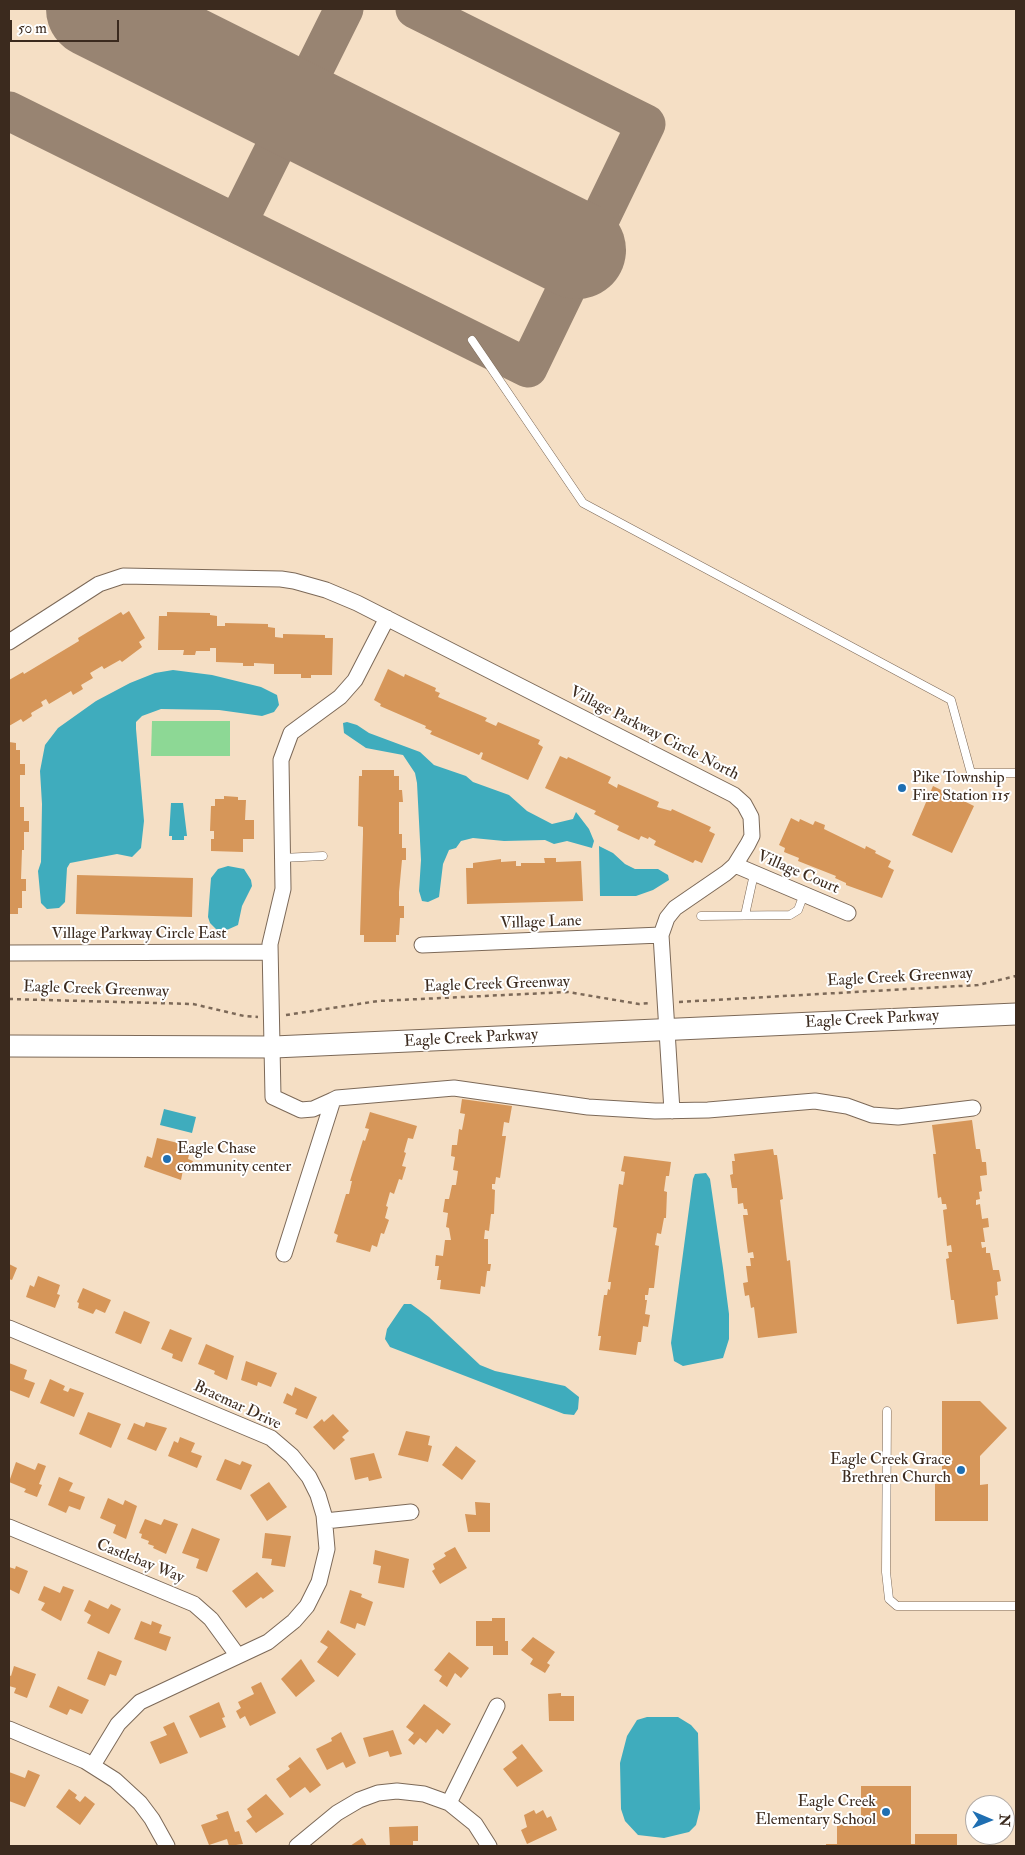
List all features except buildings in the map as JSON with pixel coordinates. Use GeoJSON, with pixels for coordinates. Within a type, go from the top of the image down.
{"type":"FeatureCollection","features":[{"type":"Feature","properties":{"kind":"main road","name":"Eagle Creek Parkway"},"geometry":{"type":"LineString","coordinates":[[9,1046],[274,1047],[1016,1014]]}},
{"type":"Feature","properties":{"kind":"street","name":"Village Parkway Circle North"},"geometry":{"type":"LineString","coordinates":[[9,642],[99,584],[114,578],[134,575],[281,579],[333,592],[734,795],[747,809],[752,822],[751,839],[735,865],[675,908],[667,918],[662,935],[668,1029]]}},
{"type":"Feature","properties":{"kind":"street"},"geometry":{"type":"LineString","coordinates":[[387,618],[355,680],[340,697],[298,727],[284,746],[281,760],[283,889],[279,911],[271,935],[270,952],[274,1047],[273,1097],[301,1110],[315,1108],[333,1100],[454,1088],[588,1107],[672,1112],[732,1109],[803,1101],[833,1103],[872,1115],[894,1117],[973,1108]]}},
{"type":"Feature","properties":{"kind":"street","name":"Village Court"},"geometry":{"type":"LineString","coordinates":[[735,865],[848,913]]}},
{"type":"Feature","properties":{"kind":"street","name":"Village Lane"},"geometry":{"type":"LineString","coordinates":[[422,945],[662,935]]}},
{"type":"Feature","properties":{"kind":"street","name":"Village Parkway Circle East"},"geometry":{"type":"LineString","coordinates":[[9,954],[270,952]]}},
{"type":"Feature","properties":{"kind":"street"},"geometry":{"type":"LineString","coordinates":[[668,1029],[672,1112]]}},
{"type":"Feature","properties":{"kind":"street"},"geometry":{"type":"LineString","coordinates":[[284,1254],[333,1100]]}},
{"type":"Feature","properties":{"kind":"street","name":"Braemar Drive"},"geometry":{"type":"LineString","coordinates":[[9,1328],[271,1438],[292,1456],[309,1477],[318,1495],[325,1522],[327,1548],[319,1582],[307,1606],[289,1626],[274,1639],[140,1702],[118,1724],[93,1765]]}},
{"type":"Feature","properties":{"kind":"street"},"geometry":{"type":"LineString","coordinates":[[325,1522],[411,1512]]}},
{"type":"Feature","properties":{"kind":"street","name":"Castlebay Way"},"geometry":{"type":"LineString","coordinates":[[9,1527],[194,1604],[211,1619],[238,1656]]}},
{"type":"Feature","properties":{"kind":"street"},"geometry":{"type":"LineString","coordinates":[[449,1803],[497,1706]]}},
{"type":"Feature","properties":{"kind":"street"},"geometry":{"type":"LineString","coordinates":[[9,1729],[93,1765],[115,1780],[140,1803],[152,1819],[167,1846]]}},
{"type":"Feature","properties":{"kind":"street"},"geometry":{"type":"LineString","coordinates":[[297,1846],[348,1806],[378,1793],[411,1791],[449,1803],[474,1824],[489,1846]]}},
{"type":"Feature","properties":{"kind":"lane"},"geometry":{"type":"LineString","coordinates":[[472,340],[583,503],[951,700],[971,773],[1016,773]]}},
{"type":"Feature","properties":{"kind":"lane"},"geometry":{"type":"LineString","coordinates":[[282,858],[323,856]]}},
{"type":"Feature","properties":{"kind":"lane"},"geometry":{"type":"LineString","coordinates":[[745,915],[754,874]]}},
{"type":"Feature","properties":{"kind":"lane"},"geometry":{"type":"LineString","coordinates":[[701,916],[790,915],[798,910],[804,894]]}},
{"type":"Feature","properties":{"kind":"lane"},"geometry":{"type":"LineString","coordinates":[[887,1411],[886,1572],[889,1599],[897,1606],[1016,1606]]}},
{"type":"Feature","properties":{"kind":"path","name":"Eagle Creek Greenway"},"geometry":{"type":"LineString","coordinates":[[9,999],[193,1004],[244,1016],[272,1018],[378,1001],[568,992],[639,1004],[978,985],[1016,976]]}},
{"type":"Feature","properties":{"kind":"green space"},"geometry":{"type":"Polygon","coordinates":[[[152,721],[230,721],[230,756],[151,756],[152,721]]]}},
{"type":"Feature","properties":{"kind":"water"},"geometry":{"type":"Polygon","coordinates":[[[173,670],[212,675],[261,687],[277,695],[279,705],[274,712],[262,716],[219,710],[161,709],[142,716],[136,722],[144,821],[141,848],[132,857],[117,854],[70,863],[67,868],[65,902],[59,908],[47,909],[41,903],[38,871],[41,862],[42,804],[40,771],[45,745],[58,728],[96,701],[130,683],[155,673],[173,670]]]}},
{"type":"Feature","properties":{"kind":"water"},"geometry":{"type":"Polygon","coordinates":[[[347,722],[357,725],[369,733],[420,752],[434,765],[466,776],[473,782],[509,795],[527,811],[552,824],[573,819],[576,812],[589,829],[594,841],[592,848],[567,841],[554,844],[545,840],[504,841],[473,838],[461,841],[456,848],[449,850],[443,864],[439,897],[428,902],[422,901],[419,891],[421,860],[415,773],[403,755],[366,748],[344,733],[343,723],[347,722]]]}},
{"type":"Feature","properties":{"kind":"water"},"geometry":{"type":"Polygon","coordinates":[[[171,803],[183,803],[187,836],[184,836],[184,840],[172,840],[172,836],[169,836],[171,803]]]}},
{"type":"Feature","properties":{"kind":"water"},"geometry":{"type":"Polygon","coordinates":[[[599,846],[613,853],[625,864],[635,869],[658,869],[668,875],[669,880],[653,890],[636,896],[600,896],[599,846]]]}},
{"type":"Feature","properties":{"kind":"water"},"geometry":{"type":"Polygon","coordinates":[[[228,866],[244,869],[251,880],[252,886],[242,906],[238,925],[220,933],[210,923],[208,917],[211,878],[218,869],[228,866]]]}},
{"type":"Feature","properties":{"kind":"water"},"geometry":{"type":"Polygon","coordinates":[[[164,1109],[196,1117],[192,1133],[160,1125],[164,1109]]]}},
{"type":"Feature","properties":{"kind":"water"},"geometry":{"type":"Polygon","coordinates":[[[706,1173],[710,1179],[723,1268],[729,1314],[729,1339],[723,1358],[683,1366],[674,1361],[671,1343],[693,1179],[695,1174],[706,1173]]]}},
{"type":"Feature","properties":{"kind":"water"},"geometry":{"type":"Polygon","coordinates":[[[404,1304],[411,1304],[429,1317],[480,1365],[495,1371],[565,1386],[579,1397],[578,1409],[574,1415],[564,1414],[390,1347],[385,1339],[387,1329],[404,1304]]]}},
{"type":"Feature","properties":{"kind":"water"},"geometry":{"type":"Polygon","coordinates":[[[647,1717],[678,1717],[691,1725],[698,1733],[700,1809],[696,1825],[689,1832],[664,1838],[638,1835],[625,1821],[621,1809],[620,1763],[627,1736],[637,1720],[647,1717]]]}},
{"type":"Feature","properties":{"kind":"taxiway"},"geometry":{"type":"LineString","coordinates":[[237,224],[344,9]]}},
{"type":"Feature","properties":{"kind":"taxiway"},"geometry":{"type":"LineString","coordinates":[[9,111],[528,368],[646,124],[415,9]]}},
{"type":"Feature","properties":{"kind":"runway"},"geometry":{"type":"LineString","coordinates":[[95,9],[577,250]]}},
{"type":"Feature","properties":{"kind":"place","name":"Pike Township Fire Station 115"},"geometry":{"type":"Point","coordinates":[902,788]}},
{"type":"Feature","properties":{"kind":"place","name":"Eagle Chase community center"},"geometry":{"type":"Point","coordinates":[167,1159]}},
{"type":"Feature","properties":{"kind":"place","name":"Eagle Creek Grace Brethren Church"},"geometry":{"type":"Point","coordinates":[961,1470]}},
{"type":"Feature","properties":{"kind":"place","name":"Eagle Creek Elementary School"},"geometry":{"type":"Point","coordinates":[886,1812]}}]}
